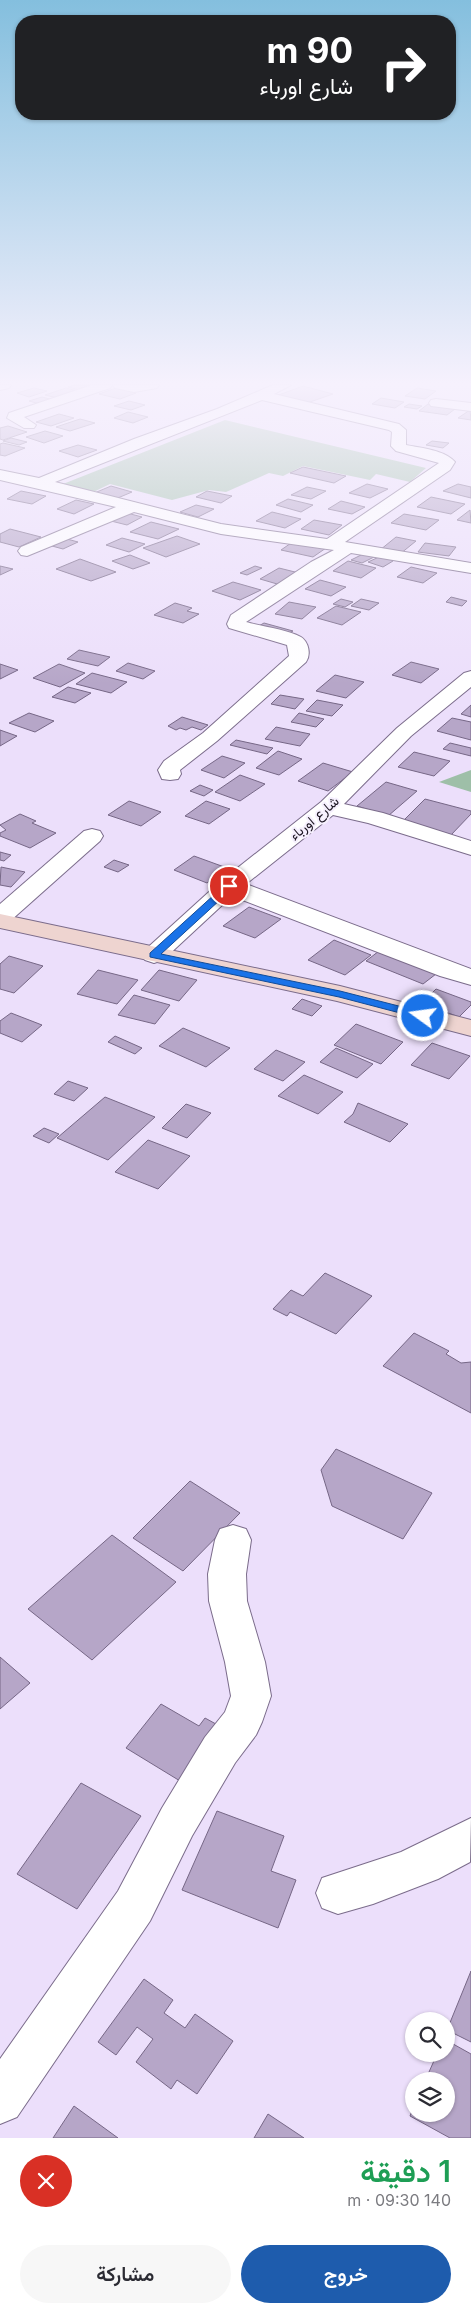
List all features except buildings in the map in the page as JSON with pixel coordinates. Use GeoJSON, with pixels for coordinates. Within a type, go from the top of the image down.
{"type":"FeatureCollection","features":[{"type":"Feature","properties":{"kind":"street"},"geometry":{"type":"LineString","coordinates":[[47,485],[220,528],[469,566]]}},
{"type":"Feature","properties":{"kind":"street"},"geometry":{"type":"LineString","coordinates":[[170,774],[169,770],[172,766],[210,737],[299,658],[298,645],[294,641],[240,626],[236,624],[238,618],[317,566],[337,556],[338,546],[421,485]]}},
{"type":"Feature","properties":{"kind":"street"},"geometry":{"type":"LineString","coordinates":[[27,552],[130,507]]}},
{"type":"Feature","properties":{"kind":"street","name":"شارع اورباء"},"geometry":{"type":"LineString","coordinates":[[154,955],[229,886],[329,808],[404,732],[471,676]]}},
{"type":"Feature","properties":{"kind":"street"},"geometry":{"type":"LineString","coordinates":[[329,808],[375,818],[471,848]]}},
{"type":"Feature","properties":{"kind":"street"},"geometry":{"type":"LineString","coordinates":[[0,917],[92,836]]}},
{"type":"Feature","properties":{"kind":"street"},"geometry":{"type":"LineString","coordinates":[[229,886],[449,971],[471,977]]}},
{"type":"Feature","properties":{"kind":"street"},"geometry":{"type":"LineString","coordinates":[[0,921],[340,994],[471,1028]]}},
{"type":"Feature","properties":{"kind":"street"},"geometry":{"type":"LineString","coordinates":[[0,2100],[134,1906],[177,1822],[220,1750],[242,1722],[251,1696],[245,1662],[228,1601],[227,1574],[233,1540]]}},
{"type":"Feature","properties":{"kind":"street"},"geometry":{"type":"LineString","coordinates":[[338,1893],[396,1877],[447,1854],[471,1838]]}},
{"type":"Feature","properties":{"kind":"green space"},"geometry":{"type":"Polygon","coordinates":[[[64,485],[108,485],[85,496],[64,485]]]}},
{"type":"Feature","properties":{"kind":"green space"},"geometry":{"type":"Polygon","coordinates":[[[113,485],[242,485],[226,492],[209,490],[172,500],[113,485]]]}},
{"type":"Feature","properties":{"kind":"green space"},"geometry":{"type":"Polygon","coordinates":[[[471,770],[471,792],[439,782],[471,770]]]}},
{"type":"Feature","properties":{"kind":"route"},"geometry":{"type":"LineString","coordinates":[[229,886],[154,955],[340,994],[423,1016]]}}]}
